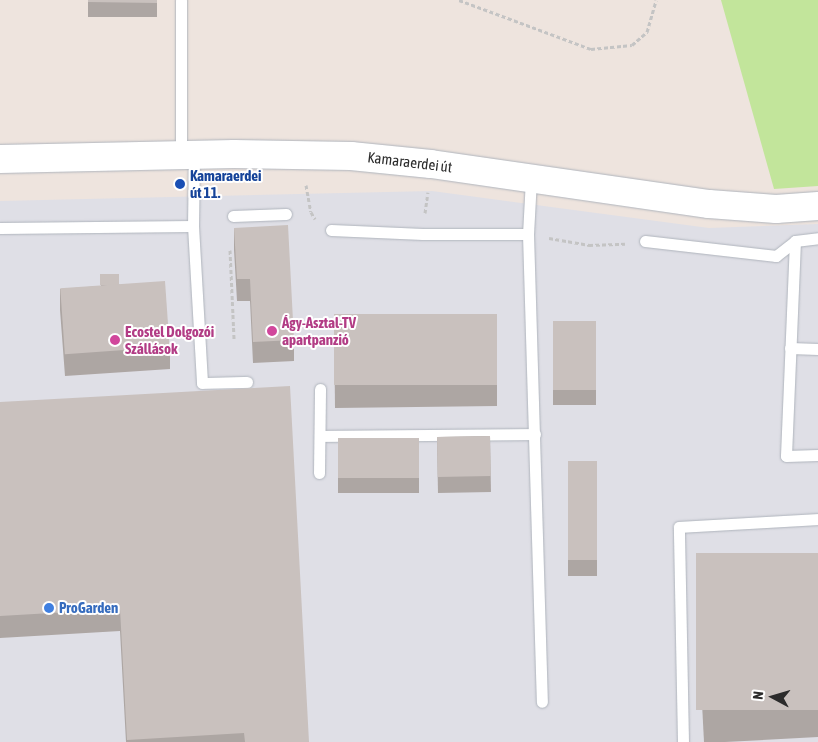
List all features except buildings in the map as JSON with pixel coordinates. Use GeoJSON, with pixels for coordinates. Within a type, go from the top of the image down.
{"type":"FeatureCollection","features":[{"type":"Feature","properties":{"kind":"street","name":"Kamaraerdei út"},"geometry":{"type":"LineString","coordinates":[[0,159],[187,155],[305,154],[351,156],[431,164],[746,208],[776,209],[818,206]]}},
{"type":"Feature","properties":{"kind":"lane"},"geometry":{"type":"LineString","coordinates":[[181,0],[187,155],[202,384],[247,382]]}},
{"type":"Feature","properties":{"kind":"lane"},"geometry":{"type":"LineString","coordinates":[[531,179],[528,234],[542,702]]}},
{"type":"Feature","properties":{"kind":"lane"},"geometry":{"type":"LineString","coordinates":[[233,216],[286,214]]}},
{"type":"Feature","properties":{"kind":"lane"},"geometry":{"type":"LineString","coordinates":[[0,228],[193,226]]}},
{"type":"Feature","properties":{"kind":"lane"},"geometry":{"type":"LineString","coordinates":[[331,230],[423,234],[528,234]]}},
{"type":"Feature","properties":{"kind":"lane"},"geometry":{"type":"LineString","coordinates":[[646,242],[776,256],[795,241],[818,238]]}},
{"type":"Feature","properties":{"kind":"lane"},"geometry":{"type":"LineString","coordinates":[[795,241],[786,456],[818,455]]}},
{"type":"Feature","properties":{"kind":"lane"},"geometry":{"type":"LineString","coordinates":[[790,348],[818,348]]}},
{"type":"Feature","properties":{"kind":"lane"},"geometry":{"type":"LineString","coordinates":[[319,472],[320,389]]}},
{"type":"Feature","properties":{"kind":"lane"},"geometry":{"type":"LineString","coordinates":[[320,436],[535,434]]}},
{"type":"Feature","properties":{"kind":"lane"},"geometry":{"type":"LineString","coordinates":[[683,742],[679,526],[818,519]]}},
{"type":"Feature","properties":{"kind":"path"},"geometry":{"type":"LineString","coordinates":[[459,0],[591,49],[632,45],[647,32],[656,0]]}},
{"type":"Feature","properties":{"kind":"path"},"geometry":{"type":"LineString","coordinates":[[305,154],[305,176],[311,212],[318,223],[325,229],[331,230]]}},
{"type":"Feature","properties":{"kind":"path"},"geometry":{"type":"LineString","coordinates":[[423,234],[431,164]]}},
{"type":"Feature","properties":{"kind":"path"},"geometry":{"type":"LineString","coordinates":[[528,234],[589,245],[646,242]]}},
{"type":"Feature","properties":{"kind":"path"},"geometry":{"type":"LineString","coordinates":[[230,250],[234,340]]}},
{"type":"Feature","properties":{"kind":"shaded area"},"geometry":{"type":"Polygon","coordinates":[[[432,191],[709,228],[818,224],[818,742],[0,742],[0,201],[432,191]]]}},
{"type":"Feature","properties":{"kind":"green space"},"geometry":{"type":"Polygon","coordinates":[[[721,0],[818,0],[818,186],[774,189],[721,0]]]}},
{"type":"Feature","properties":{"kind":"place","name":"Kamaraerdei út 11."},"geometry":{"type":"Point","coordinates":[180,184]}},
{"type":"Feature","properties":{"kind":"place","name":"Ágy-Asztal-TV apartpanzió"},"geometry":{"type":"Point","coordinates":[272,331]}},
{"type":"Feature","properties":{"kind":"place","name":"Ecostel Dolgozói Szállások"},"geometry":{"type":"Point","coordinates":[115,340]}},
{"type":"Feature","properties":{"kind":"place","name":"ProGarden"},"geometry":{"type":"Point","coordinates":[49,608]}}]}
